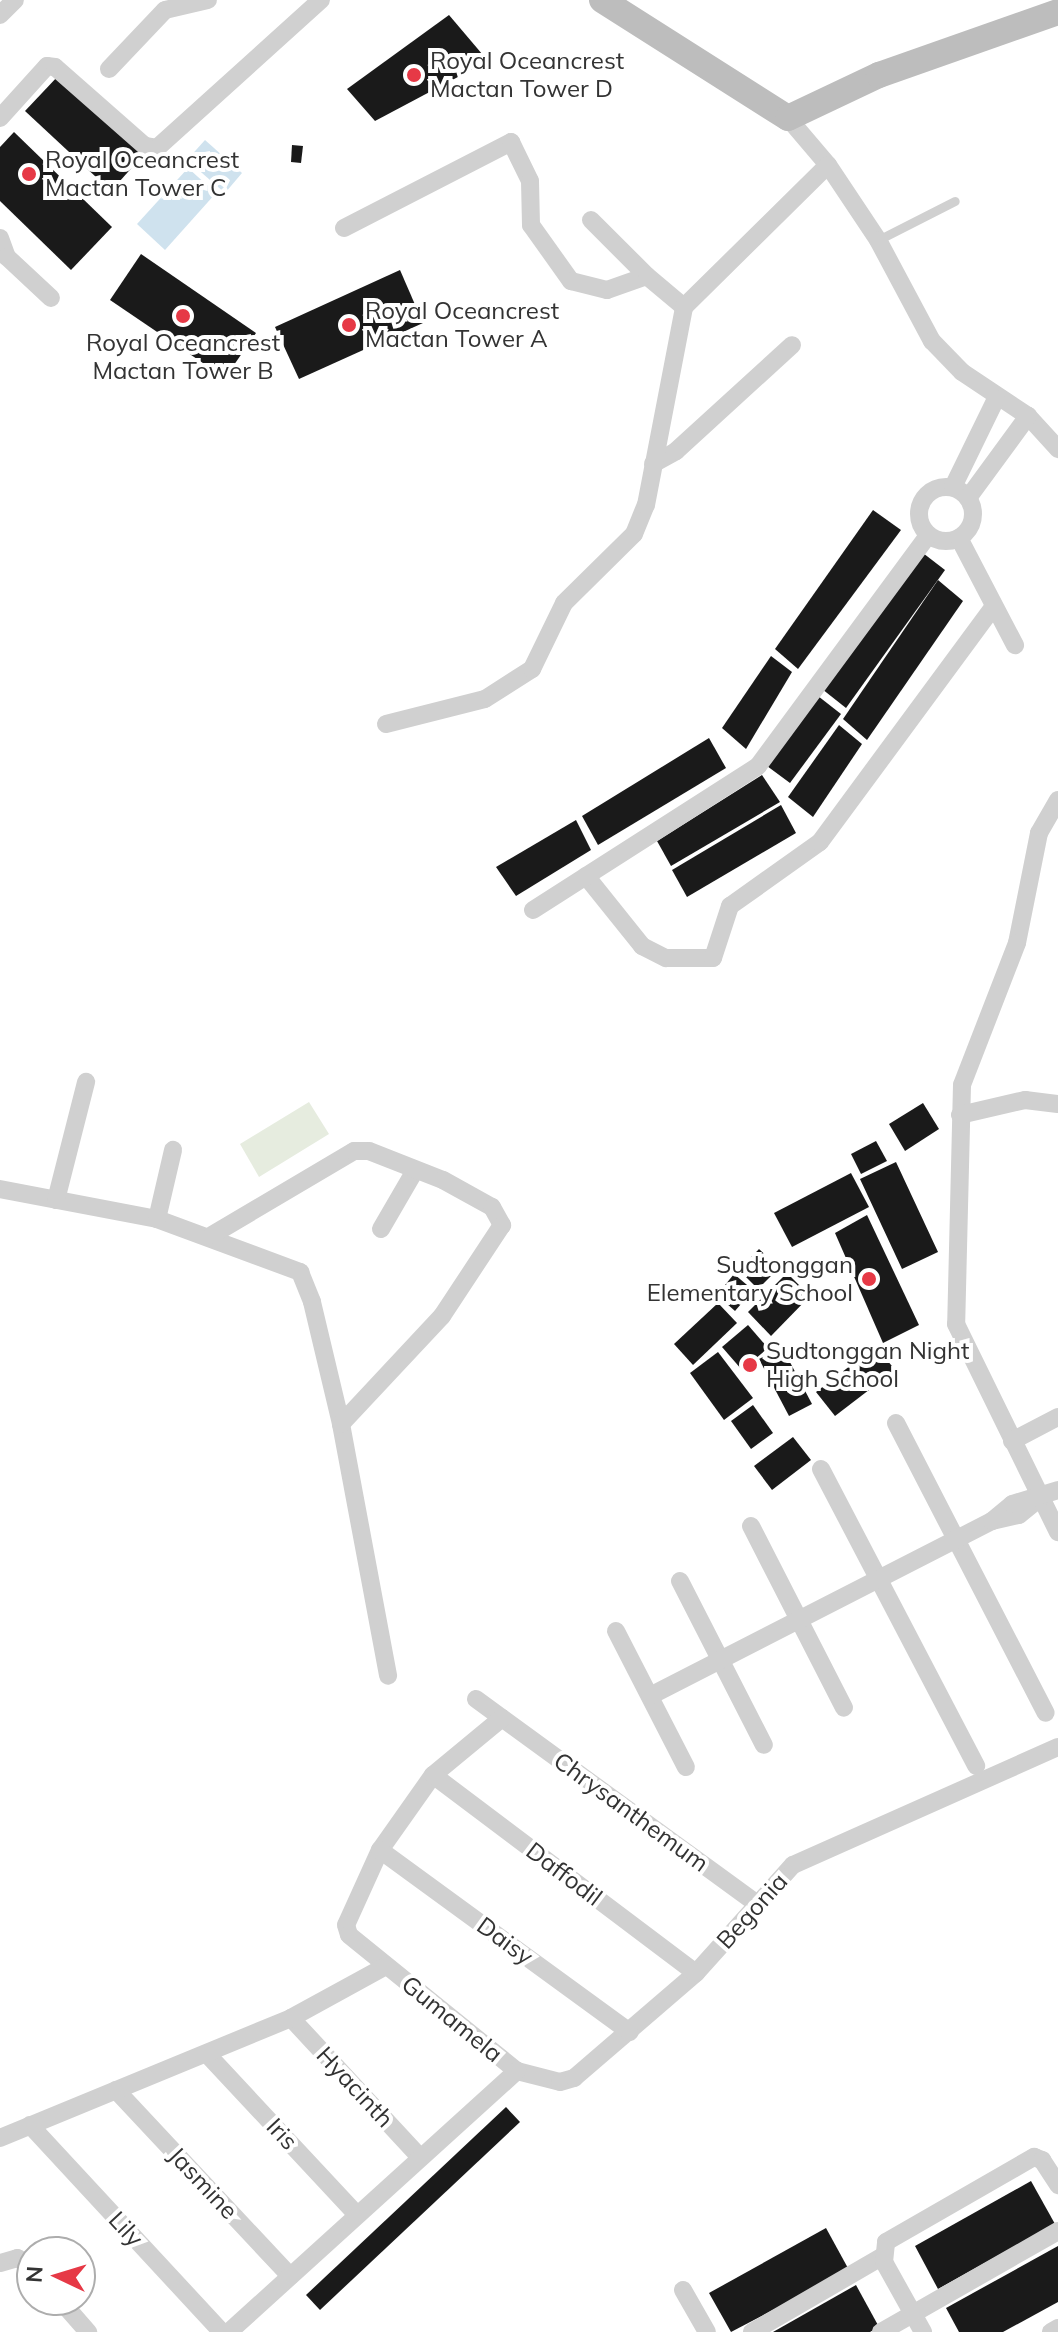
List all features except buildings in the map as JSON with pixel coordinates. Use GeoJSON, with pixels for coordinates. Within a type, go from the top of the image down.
{"type":"FeatureCollection","features":[{"type":"Feature","properties":{"kind":"street"},"geometry":{"type":"LineString","coordinates":[[0,15],[15,0]]}},
{"type":"Feature","properties":{"kind":"street"},"geometry":{"type":"LineString","coordinates":[[109,69],[165,10],[208,0]]}},
{"type":"Feature","properties":{"kind":"street"},"geometry":{"type":"LineString","coordinates":[[0,118],[47,66],[55,67],[145,146],[157,148],[321,0]]}},
{"type":"Feature","properties":{"kind":"street"},"geometry":{"type":"LineString","coordinates":[[602,0],[788,118],[828,165],[878,240],[932,341],[996,399],[1028,416],[1058,449]]}},
{"type":"Feature","properties":{"kind":"street"},"geometry":{"type":"LineString","coordinates":[[788,118],[972,39],[1058,12]]}},
{"type":"Feature","properties":{"kind":"street"},"geometry":{"type":"LineString","coordinates":[[344,228],[511,142],[530,181],[531,225],[571,281],[607,290],[647,276]]}},
{"type":"Feature","properties":{"kind":"street"},"geometry":{"type":"LineString","coordinates":[[386,724],[485,699],[532,669],[564,603],[634,534],[653,464],[684,307],[828,165]]}},
{"type":"Feature","properties":{"kind":"street"},"geometry":{"type":"LineString","coordinates":[[591,220],[647,276],[684,307]]}},
{"type":"Feature","properties":{"kind":"street"},"geometry":{"type":"LineString","coordinates":[[0,238],[7,257],[51,298]]}},
{"type":"Feature","properties":{"kind":"street"},"geometry":{"type":"LineString","coordinates":[[653,464],[676,451],[792,345]]}},
{"type":"Feature","properties":{"kind":"street"},"geometry":{"type":"LineString","coordinates":[[960,492],[996,399]]}},
{"type":"Feature","properties":{"kind":"street"},"geometry":{"type":"LineString","coordinates":[[960,492],[1028,416]]}},
{"type":"Feature","properties":{"kind":"street"},"geometry":{"type":"LineString","coordinates":[[935,489],[960,492],[974,516],[959,538],[943,541],[928,535],[919,519],[921,501],[935,489]]}},
{"type":"Feature","properties":{"kind":"street"},"geometry":{"type":"LineString","coordinates":[[533,910],[758,766],[928,535]]}},
{"type":"Feature","properties":{"kind":"street"},"geometry":{"type":"LineString","coordinates":[[959,538],[1015,645]]}},
{"type":"Feature","properties":{"kind":"street"},"geometry":{"type":"LineString","coordinates":[[586,876],[642,946],[666,958],[713,958],[730,906],[820,842],[993,607]]}},
{"type":"Feature","properties":{"kind":"street"},"geometry":{"type":"LineString","coordinates":[[1058,800],[1039,833],[1017,943],[962,1085],[956,1324],[1058,1532]]}},
{"type":"Feature","properties":{"kind":"street"},"geometry":{"type":"LineString","coordinates":[[56,1200],[86,1082]]}},
{"type":"Feature","properties":{"kind":"street"},"geometry":{"type":"LineString","coordinates":[[960,1115],[1025,1100],[1058,1104]]}},
{"type":"Feature","properties":{"kind":"street"},"geometry":{"type":"LineString","coordinates":[[157,1219],[173,1150]]}},
{"type":"Feature","properties":{"kind":"street"},"geometry":{"type":"LineString","coordinates":[[212,1235],[354,1151],[369,1151],[483,1200],[502,1225],[442,1316],[341,1424]]}},
{"type":"Feature","properties":{"kind":"street"},"geometry":{"type":"LineString","coordinates":[[381,1229],[414,1172]]}},
{"type":"Feature","properties":{"kind":"street"},"geometry":{"type":"LineString","coordinates":[[0,1189],[157,1219],[212,1235],[300,1272],[312,1302],[341,1424],[388,1676]]}},
{"type":"Feature","properties":{"kind":"street"},"geometry":{"type":"LineString","coordinates":[[1012,1441],[1058,1417]]}},
{"type":"Feature","properties":{"kind":"street"},"geometry":{"type":"LineString","coordinates":[[896,1423],[1046,1713]]}},
{"type":"Feature","properties":{"kind":"street"},"geometry":{"type":"LineString","coordinates":[[821,1469],[976,1766]]}},
{"type":"Feature","properties":{"kind":"street"},"geometry":{"type":"LineString","coordinates":[[650,1696],[992,1521],[1019,1515],[1040,1498],[1058,1490]]}},
{"type":"Feature","properties":{"kind":"street"},"geometry":{"type":"LineString","coordinates":[[751,1526],[844,1708]]}},
{"type":"Feature","properties":{"kind":"street"},"geometry":{"type":"LineString","coordinates":[[680,1581],[764,1745]]}},
{"type":"Feature","properties":{"kind":"street"},"geometry":{"type":"LineString","coordinates":[[616,1631],[686,1767]]}},
{"type":"Feature","properties":{"kind":"street","name":"Chrysanthemum"},"geometry":{"type":"LineString","coordinates":[[476,1699],[759,1905]]}},
{"type":"Feature","properties":{"kind":"street"},"geometry":{"type":"LineString","coordinates":[[0,2138],[291,2018],[386,1966],[349,1935],[346,1925],[380,1850],[433,1775],[502,1718]]}},
{"type":"Feature","properties":{"kind":"street","name":"Begonia"},"geometry":{"type":"LineString","coordinates":[[517,2071],[560,2082],[574,2078],[696,1973],[793,1865],[1058,1747]]}},
{"type":"Feature","properties":{"kind":"street","name":"Daffodil"},"geometry":{"type":"LineString","coordinates":[[433,1775],[696,1973]]}},
{"type":"Feature","properties":{"kind":"street","name":"Daisy"},"geometry":{"type":"LineString","coordinates":[[380,1850],[630,2032]]}},
{"type":"Feature","properties":{"kind":"street","name":"Gumamela"},"geometry":{"type":"LineString","coordinates":[[386,1966],[517,2071]]}},
{"type":"Feature","properties":{"kind":"street","name":"Hyacinth"},"geometry":{"type":"LineString","coordinates":[[291,2018],[419,2156]]}},
{"type":"Feature","properties":{"kind":"street","name":"Iris"},"geometry":{"type":"LineString","coordinates":[[207,2054],[357,2215]]}},
{"type":"Feature","properties":{"kind":"street"},"geometry":{"type":"LineString","coordinates":[[229,2332],[419,2156],[517,2071]]}},
{"type":"Feature","properties":{"kind":"street","name":"Jasmine"},"geometry":{"type":"LineString","coordinates":[[116,2090],[290,2276]]}},
{"type":"Feature","properties":{"kind":"street","name":"Lily"},"geometry":{"type":"LineString","coordinates":[[30,2125],[222,2332]]}},
{"type":"Feature","properties":{"kind":"street"},"geometry":{"type":"LineString","coordinates":[[923,2332],[883,2256],[886,2242],[1034,2157],[1042,2160],[1058,2185]]}},
{"type":"Feature","properties":{"kind":"street"},"geometry":{"type":"LineString","coordinates":[[881,2332],[1058,2231]]}},
{"type":"Feature","properties":{"kind":"street"},"geometry":{"type":"LineString","coordinates":[[752,2332],[883,2256]]}},
{"type":"Feature","properties":{"kind":"street"},"geometry":{"type":"LineString","coordinates":[[683,2290],[707,2332]]}},
{"type":"Feature","properties":{"kind":"street"},"geometry":{"type":"LineString","coordinates":[[1051,2332],[1058,2328]]}},
{"type":"Feature","properties":{"kind":"lane"},"geometry":{"type":"LineString","coordinates":[[878,240],[955,201]]}},
{"type":"Feature","properties":{"kind":"shaded area"},"geometry":{"type":"Polygon","coordinates":[[[309,1102],[329,1134],[259,1177],[240,1144],[309,1102]]]}},
{"type":"Feature","properties":{"kind":"water"},"geometry":{"type":"Polygon","coordinates":[[[205,140],[242,173],[225,193],[187,160],[205,140]]]}},
{"type":"Feature","properties":{"kind":"water"},"geometry":{"type":"Polygon","coordinates":[[[188,168],[216,193],[165,250],[137,224],[188,168]]]}},
{"type":"Feature","properties":{"kind":"place","name":"Royal Oceancrest Mactan Tower D"},"geometry":{"type":"Point","coordinates":[414,75]}},
{"type":"Feature","properties":{"kind":"place","name":"Royal Oceancrest Mactan Tower C"},"geometry":{"type":"Point","coordinates":[29,174]}},
{"type":"Feature","properties":{"kind":"place","name":"Royal Oceancrest Mactan Tower B"},"geometry":{"type":"Point","coordinates":[183,316]}},
{"type":"Feature","properties":{"kind":"place","name":"Royal Oceancrest Mactan Tower A"},"geometry":{"type":"Point","coordinates":[349,325]}},
{"type":"Feature","properties":{"kind":"place","name":"Sudtonggan Elementary School"},"geometry":{"type":"Point","coordinates":[869,1279]}},
{"type":"Feature","properties":{"kind":"place","name":"Sudtonggan Night High School"},"geometry":{"type":"Point","coordinates":[750,1365]}}]}
